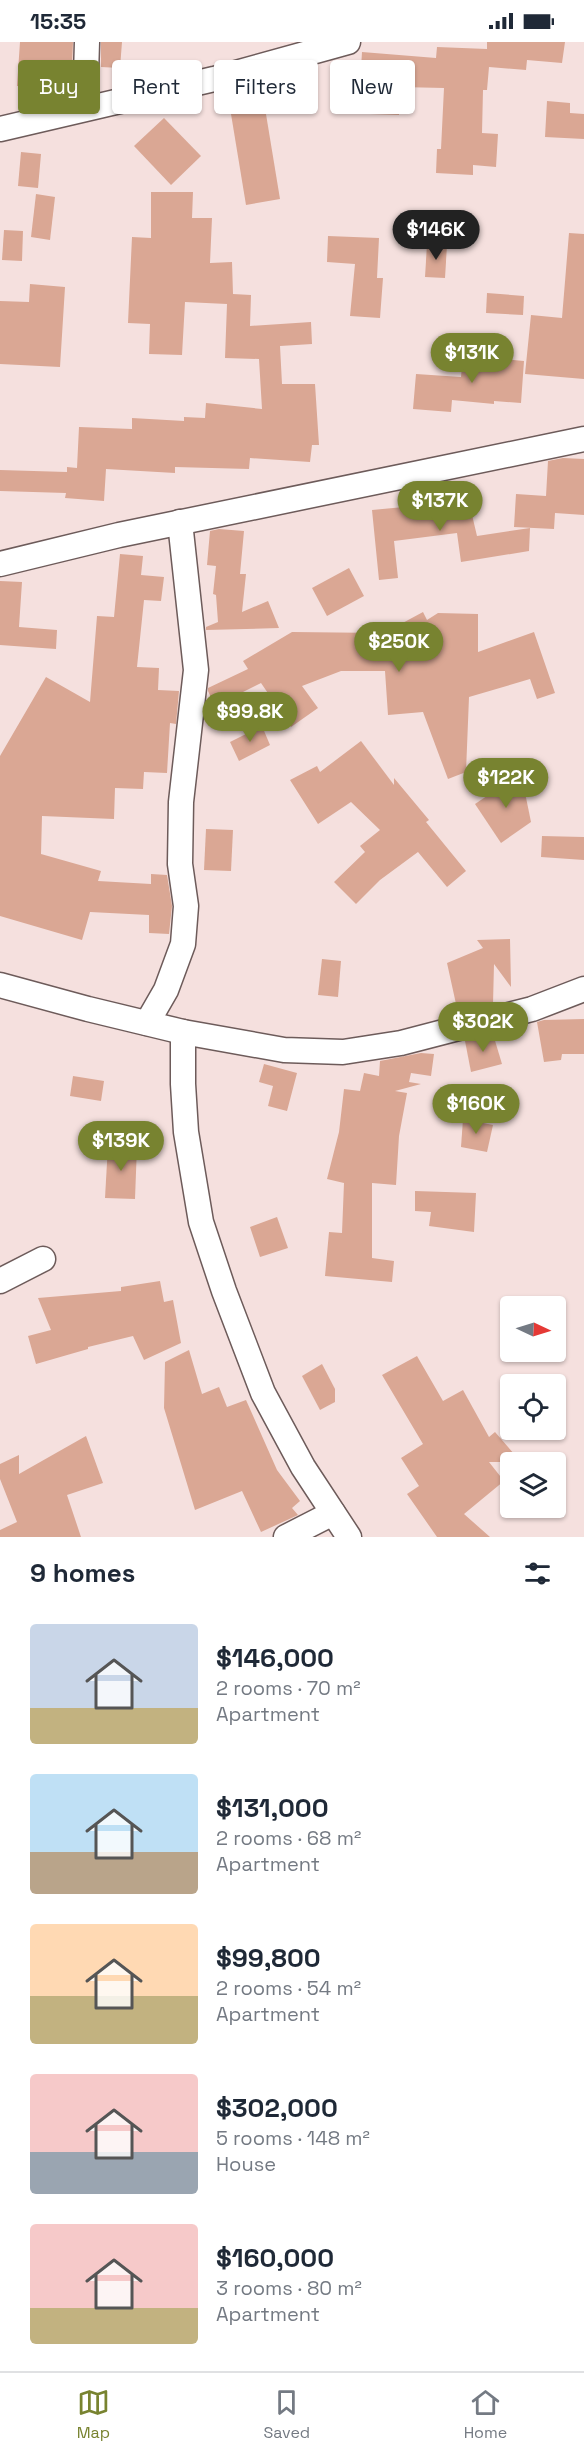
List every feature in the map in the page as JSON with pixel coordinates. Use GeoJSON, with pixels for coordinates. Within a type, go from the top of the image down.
{"type":"FeatureCollection","features":[{"type":"Feature","properties":{"kind":"street"},"geometry":{"type":"LineString","coordinates":[[86,60],[87,42]]}},
{"type":"Feature","properties":{"kind":"street"},"geometry":{"type":"LineString","coordinates":[[100,105],[214,79],[348,42]]}},
{"type":"Feature","properties":{"kind":"street"},"geometry":{"type":"LineString","coordinates":[[0,129],[61,114]]}},
{"type":"Feature","properties":{"kind":"street"},"geometry":{"type":"LineString","coordinates":[[0,564],[180,522],[584,438]]}},
{"type":"Feature","properties":{"kind":"street"},"geometry":{"type":"LineString","coordinates":[[147,1023],[166,990],[183,944],[185,915],[180,864],[182,802],[196,670],[180,522]]}},
{"type":"Feature","properties":{"kind":"street"},"geometry":{"type":"LineString","coordinates":[[0,985],[183,1032],[284,1050],[343,1052],[401,1043],[532,1009],[584,989]]}},
{"type":"Feature","properties":{"kind":"street"},"geometry":{"type":"LineString","coordinates":[[183,1032],[186,1132],[201,1222],[224,1291],[263,1393],[303,1467],[349,1537]]}},
{"type":"Feature","properties":{"kind":"street"},"geometry":{"type":"LineString","coordinates":[[0,1281],[43,1259]]}},
{"type":"Feature","properties":{"kind":"street"},"geometry":{"type":"LineString","coordinates":[[286,1537],[333,1514]]}},
{"type":"Feature","properties":{"kind":"building"},"geometry":{"type":"Polygon","coordinates":[[[20,42],[73,42],[72,60],[19,60],[20,42]]]}},
{"type":"Feature","properties":{"kind":"building"},"geometry":{"type":"Polygon","coordinates":[[[101,42],[122,42],[121,60],[112,60],[112,68],[101,67],[101,42]]]}},
{"type":"Feature","properties":{"kind":"building"},"geometry":{"type":"Polygon","coordinates":[[[487,42],[565,42],[562,63],[527,60],[526,70],[489,67],[487,90],[483,90],[482,133],[498,134],[496,167],[473,165],[473,175],[436,173],[437,149],[441,149],[444,88],[415,87],[415,60],[362,60],[362,52],[436,58],[437,47],[487,49],[487,42]]]}},
{"type":"Feature","properties":{"kind":"building"},"geometry":{"type":"Polygon","coordinates":[[[547,101],[570,103],[570,113],[584,114],[584,139],[545,137],[547,101]]]}},
{"type":"Feature","properties":{"kind":"building"},"geometry":{"type":"Polygon","coordinates":[[[231,114],[266,114],[280,199],[246,205],[231,114]]]}},
{"type":"Feature","properties":{"kind":"building"},"geometry":{"type":"Polygon","coordinates":[[[164,118],[201,156],[171,185],[134,146],[164,118]]]}},
{"type":"Feature","properties":{"kind":"building"},"geometry":{"type":"Polygon","coordinates":[[[21,152],[41,154],[38,188],[18,186],[21,152]]]}},
{"type":"Feature","properties":{"kind":"building"},"geometry":{"type":"Polygon","coordinates":[[[151,192],[193,192],[192,218],[212,218],[210,263],[232,262],[233,294],[251,295],[250,326],[311,322],[312,344],[280,346],[282,384],[315,384],[319,445],[312,445],[310,462],[250,458],[249,469],[175,467],[175,473],[106,469],[104,501],[65,498],[66,493],[0,491],[0,470],[67,472],[67,467],[77,468],[79,427],[132,429],[132,418],[184,421],[184,417],[205,418],[206,403],[262,409],[259,359],[225,358],[227,304],[185,302],[182,355],[149,354],[150,324],[128,323],[132,237],[151,238],[151,192]]]}},
{"type":"Feature","properties":{"kind":"building"},"geometry":{"type":"Polygon","coordinates":[[[36,194],[55,197],[50,240],[31,237],[36,194]]]}},
{"type":"Feature","properties":{"kind":"building"},"geometry":{"type":"Polygon","coordinates":[[[4,230],[23,231],[22,261],[2,260],[4,230]]]}},
{"type":"Feature","properties":{"kind":"building"},"geometry":{"type":"Polygon","coordinates":[[[569,233],[584,234],[584,379],[525,374],[531,315],[562,318],[569,233]]]}},
{"type":"Feature","properties":{"kind":"building"},"geometry":{"type":"Polygon","coordinates":[[[328,236],[379,238],[377,278],[383,278],[380,318],[350,316],[355,264],[327,262],[328,236]]]}},
{"type":"Feature","properties":{"kind":"building"},"geometry":{"type":"Polygon","coordinates":[[[427,244],[447,245],[445,278],[425,277],[427,244]]]}},
{"type":"Feature","properties":{"kind":"building"},"geometry":{"type":"Polygon","coordinates":[[[30,284],[65,287],[60,367],[0,364],[0,301],[29,302],[30,284]]]}},
{"type":"Feature","properties":{"kind":"building"},"geometry":{"type":"Polygon","coordinates":[[[487,293],[524,296],[523,315],[486,313],[487,293]]]}},
{"type":"Feature","properties":{"kind":"building"},"geometry":{"type":"Polygon","coordinates":[[[463,355],[524,361],[521,403],[494,401],[494,404],[452,400],[451,412],[413,409],[416,374],[461,377],[463,355]]]}},
{"type":"Feature","properties":{"kind":"building"},"geometry":{"type":"Polygon","coordinates":[[[563,458],[584,459],[584,515],[555,513],[554,529],[514,527],[516,494],[546,496],[548,461],[563,458]]]}},
{"type":"Feature","properties":{"kind":"building"},"geometry":{"type":"Polygon","coordinates":[[[465,485],[477,536],[530,528],[529,551],[461,562],[457,533],[394,541],[398,578],[379,580],[372,510],[446,503],[445,497],[451,495],[450,488],[465,485]]]}},
{"type":"Feature","properties":{"kind":"building"},"geometry":{"type":"Polygon","coordinates":[[[219,529],[244,531],[240,574],[246,574],[242,612],[268,601],[279,628],[206,630],[206,627],[218,622],[216,595],[213,594],[216,566],[207,565],[210,531],[219,529]]]}},
{"type":"Feature","properties":{"kind":"building"},"geometry":{"type":"Polygon","coordinates":[[[120,554],[143,556],[141,575],[164,577],[161,601],[144,600],[137,667],[159,668],[158,690],[179,691],[176,724],[170,723],[167,773],[144,772],[143,789],[115,788],[114,819],[42,816],[41,854],[101,871],[98,881],[151,884],[151,874],[167,875],[172,906],[169,934],[149,933],[149,915],[90,912],[82,940],[0,916],[0,756],[46,677],[90,702],[97,616],[114,617],[120,554]]]}},
{"type":"Feature","properties":{"kind":"building"},"geometry":{"type":"Polygon","coordinates":[[[349,568],[364,596],[327,616],[312,588],[349,568]]]}},
{"type":"Feature","properties":{"kind":"building"},"geometry":{"type":"Polygon","coordinates":[[[0,581],[22,582],[19,627],[57,630],[56,649],[0,645],[0,581]]]}},
{"type":"Feature","properties":{"kind":"building"},"geometry":{"type":"Polygon","coordinates":[[[423,612],[427,620],[438,613],[478,614],[478,652],[534,632],[555,693],[537,699],[530,679],[469,697],[466,772],[448,779],[423,712],[388,715],[385,671],[341,671],[302,686],[318,708],[291,727],[261,683],[215,706],[208,691],[208,688],[248,669],[243,661],[292,632],[382,633],[381,628],[384,633],[423,612]]]}},
{"type":"Feature","properties":{"kind":"building"},"geometry":{"type":"Polygon","coordinates":[[[262,726],[270,745],[239,761],[230,742],[262,726]]]}},
{"type":"Feature","properties":{"kind":"building"},"geometry":{"type":"Polygon","coordinates":[[[361,741],[394,785],[394,778],[429,820],[426,822],[466,871],[447,887],[418,852],[380,880],[356,904],[334,882],[365,852],[360,846],[380,830],[351,802],[318,824],[290,780],[317,766],[320,772],[361,741]]]}},
{"type":"Feature","properties":{"kind":"building"},"geometry":{"type":"Polygon","coordinates":[[[521,773],[531,822],[501,843],[475,804],[521,773]]]}},
{"type":"Feature","properties":{"kind":"building"},"geometry":{"type":"Polygon","coordinates":[[[206,829],[233,830],[231,871],[204,870],[206,829]]]}},
{"type":"Feature","properties":{"kind":"building"},"geometry":{"type":"Polygon","coordinates":[[[542,836],[584,837],[584,860],[541,857],[542,836]]]}},
{"type":"Feature","properties":{"kind":"building"},"geometry":{"type":"Polygon","coordinates":[[[510,939],[511,987],[494,964],[493,1004],[458,1013],[447,963],[483,948],[477,940],[510,939]]]}},
{"type":"Feature","properties":{"kind":"building"},"geometry":{"type":"Polygon","coordinates":[[[322,959],[341,961],[338,997],[318,995],[322,959]]]}},
{"type":"Feature","properties":{"kind":"building"},"geometry":{"type":"Polygon","coordinates":[[[584,1019],[584,1054],[562,1054],[561,1060],[544,1062],[537,1022],[584,1019]]]}},
{"type":"Feature","properties":{"kind":"building"},"geometry":{"type":"Polygon","coordinates":[[[493,1034],[502,1064],[471,1072],[465,1041],[493,1034]]]}},
{"type":"Feature","properties":{"kind":"building"},"geometry":{"type":"Polygon","coordinates":[[[421,1053],[434,1054],[431,1076],[411,1073],[409,1082],[421,1084],[395,1091],[407,1093],[399,1136],[396,1185],[372,1183],[372,1258],[394,1261],[392,1282],[325,1276],[329,1232],[342,1233],[344,1183],[327,1179],[339,1132],[344,1089],[360,1091],[364,1073],[379,1076],[380,1061],[421,1053]]]}},
{"type":"Feature","properties":{"kind":"building"},"geometry":{"type":"Polygon","coordinates":[[[264,1064],[297,1073],[287,1111],[268,1106],[273,1086],[259,1082],[264,1064]]]}},
{"type":"Feature","properties":{"kind":"building"},"geometry":{"type":"Polygon","coordinates":[[[73,1076],[104,1081],[101,1101],[70,1096],[73,1076]]]}},
{"type":"Feature","properties":{"kind":"building"},"geometry":{"type":"Polygon","coordinates":[[[463,1119],[493,1125],[487,1152],[461,1147],[463,1119]]]}},
{"type":"Feature","properties":{"kind":"building"},"geometry":{"type":"Polygon","coordinates":[[[108,1145],[137,1146],[135,1199],[105,1198],[108,1145]]]}},
{"type":"Feature","properties":{"kind":"building"},"geometry":{"type":"Polygon","coordinates":[[[415,1191],[476,1193],[474,1232],[429,1226],[431,1212],[415,1211],[415,1191]]]}},
{"type":"Feature","properties":{"kind":"building"},"geometry":{"type":"Polygon","coordinates":[[[277,1217],[288,1248],[260,1257],[250,1227],[277,1217]]]}},
{"type":"Feature","properties":{"kind":"building"},"geometry":{"type":"Polygon","coordinates":[[[160,1281],[164,1302],[173,1300],[181,1343],[144,1360],[133,1336],[88,1347],[88,1349],[36,1364],[28,1336],[51,1330],[38,1298],[121,1291],[121,1287],[160,1281]]]}},
{"type":"Feature","properties":{"kind":"building"},"geometry":{"type":"Polygon","coordinates":[[[189,1350],[202,1394],[219,1387],[227,1407],[246,1400],[277,1470],[300,1501],[292,1508],[298,1515],[261,1532],[242,1491],[195,1510],[164,1408],[165,1362],[189,1350]]]}},
{"type":"Feature","properties":{"kind":"building"},"geometry":{"type":"Polygon","coordinates":[[[417,1356],[443,1401],[463,1390],[489,1437],[495,1432],[512,1452],[500,1452],[500,1462],[489,1462],[500,1476],[500,1484],[464,1514],[490,1537],[437,1537],[407,1494],[419,1486],[401,1458],[423,1444],[382,1375],[417,1356]]]}},
{"type":"Feature","properties":{"kind":"building"},"geometry":{"type":"Polygon","coordinates":[[[322,1364],[335,1389],[335,1402],[320,1410],[302,1376],[322,1364]]]}},
{"type":"Feature","properties":{"kind":"building"},"geometry":{"type":"Polygon","coordinates":[[[86,1436],[103,1483],[67,1495],[81,1537],[0,1537],[0,1530],[17,1522],[0,1479],[0,1464],[19,1455],[19,1474],[86,1436]]]}}]}
